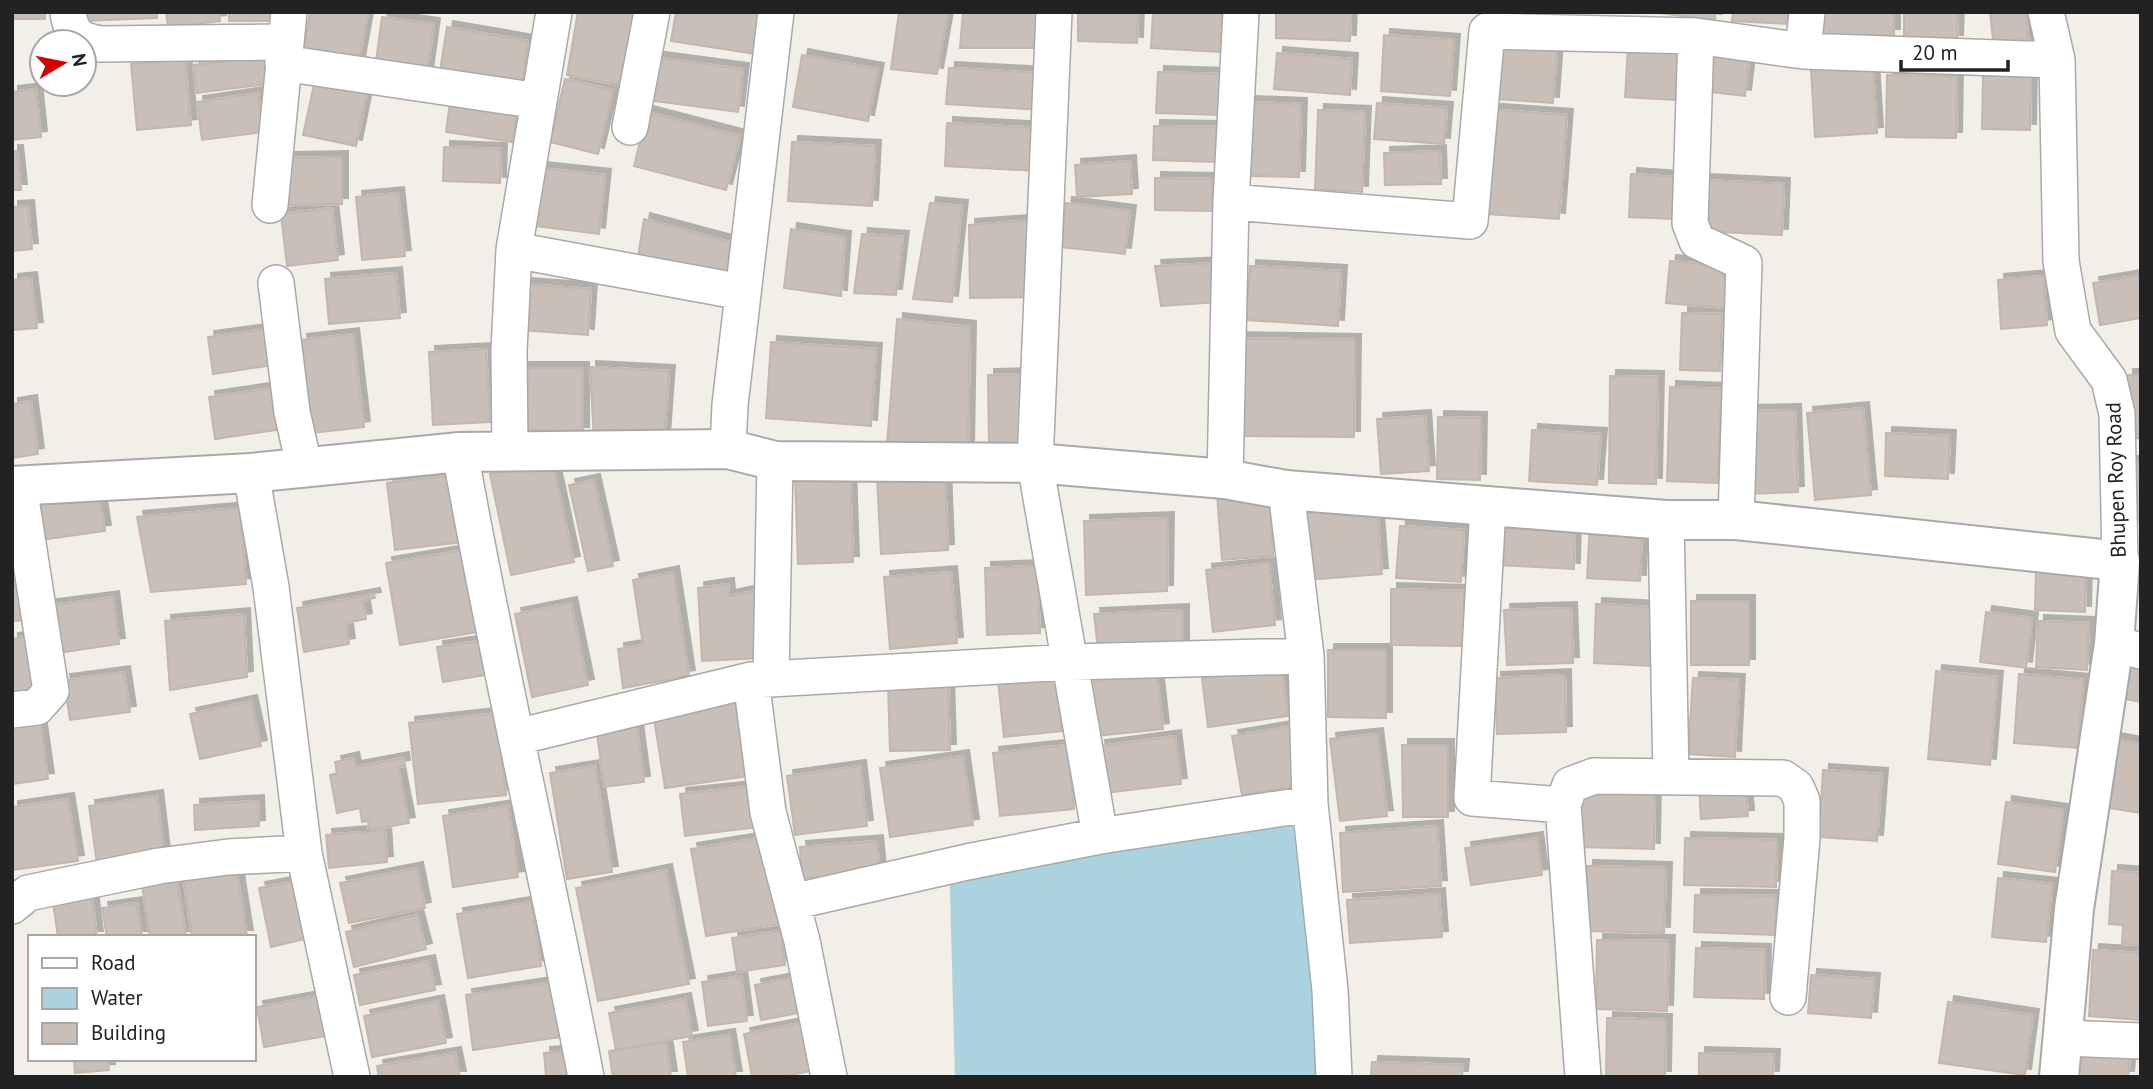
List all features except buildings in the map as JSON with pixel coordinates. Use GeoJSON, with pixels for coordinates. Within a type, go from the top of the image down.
{"type":"FeatureCollection","features":[{"type":"Feature","properties":{"kind":"street"},"geometry":{"type":"LineString","coordinates":[[68,12],[70,29],[81,40],[101,44],[286,39],[539,101]]}},
{"type":"Feature","properties":{"kind":"street"},"geometry":{"type":"LineString","coordinates":[[510,452],[509,351],[514,250],[554,12]]}},
{"type":"Feature","properties":{"kind":"street"},"geometry":{"type":"LineString","coordinates":[[630,127],[652,12]]}},
{"type":"Feature","properties":{"kind":"street"},"geometry":{"type":"LineString","coordinates":[[728,449],[742,292],[776,12]]}},
{"type":"Feature","properties":{"kind":"street"},"geometry":{"type":"LineString","coordinates":[[1054,12],[1035,463],[1100,836]]}},
{"type":"Feature","properties":{"kind":"street"},"geometry":{"type":"LineString","coordinates":[[1225,479],[1231,202],[1241,12]]}},
{"type":"Feature","properties":{"kind":"street"},"geometry":{"type":"LineString","coordinates":[[1803,51],[1807,12]]}},
{"type":"Feature","properties":{"kind":"street","name":"Bhupen Roy Road"},"geometry":{"type":"LineString","coordinates":[[2046,12],[2057,60],[2061,261],[2073,331],[2109,380],[2117,414],[2119,561],[2127,647],[2074,909],[2059,1077]]}},
{"type":"Feature","properties":{"kind":"street"},"geometry":{"type":"LineString","coordinates":[[1231,202],[1469,221],[1488,22],[1640,23],[1696,36],[1803,51],[2057,60]]}},
{"type":"Feature","properties":{"kind":"street"},"geometry":{"type":"LineString","coordinates":[[1696,36],[1690,223],[1697,240],[1744,263],[1736,520]]}},
{"type":"Feature","properties":{"kind":"street"},"geometry":{"type":"LineString","coordinates":[[270,205],[286,39]]}},
{"type":"Feature","properties":{"kind":"street"},"geometry":{"type":"LineString","coordinates":[[514,250],[742,292]]}},
{"type":"Feature","properties":{"kind":"street"},"geometry":{"type":"LineString","coordinates":[[276,283],[292,412],[304,466]]}},
{"type":"Feature","properties":{"kind":"street"},"geometry":{"type":"LineString","coordinates":[[12,710],[37,707],[51,691],[15,486],[251,472],[460,453],[728,449],[775,461],[1035,463],[1225,479],[1286,490],[1667,520],[1736,520],[2119,561]]}},
{"type":"Feature","properties":{"kind":"street"},"geometry":{"type":"LineString","coordinates":[[460,453],[485,593],[586,1077]]}},
{"type":"Feature","properties":{"kind":"street"},"geometry":{"type":"LineString","coordinates":[[775,461],[761,680],[768,812],[792,902],[829,1077]]}},
{"type":"Feature","properties":{"kind":"street"},"geometry":{"type":"LineString","coordinates":[[251,472],[271,587],[304,853],[352,1077]]}},
{"type":"Feature","properties":{"kind":"street"},"geometry":{"type":"LineString","coordinates":[[1286,490],[1306,656],[1310,804],[1330,990],[1334,1077]]}},
{"type":"Feature","properties":{"kind":"street"},"geometry":{"type":"LineString","coordinates":[[1488,506],[1472,798],[1563,805]]}},
{"type":"Feature","properties":{"kind":"street"},"geometry":{"type":"LineString","coordinates":[[1667,520],[1671,777]]}},
{"type":"Feature","properties":{"kind":"street"},"geometry":{"type":"LineString","coordinates":[[517,737],[761,680],[1071,662],[1306,656]]}},
{"type":"Feature","properties":{"kind":"street"},"geometry":{"type":"LineString","coordinates":[[1583,1077],[1563,805],[1570,785],[1594,776],[1783,778],[1796,787],[1802,801],[1802,838],[1788,997]]}},
{"type":"Feature","properties":{"kind":"street"},"geometry":{"type":"LineString","coordinates":[[792,902],[967,862],[1100,836],[1310,804]]}},
{"type":"Feature","properties":{"kind":"street"},"geometry":{"type":"LineString","coordinates":[[12,906],[28,893],[159,866],[228,857],[304,853]]}},
{"type":"Feature","properties":{"kind":"street"},"geometry":{"type":"LineString","coordinates":[[2063,1038],[2141,1041]]}},
{"type":"Feature","properties":{"kind":"water"},"geometry":{"type":"Polygon","coordinates":[[[1293,825],[1326,1077],[955,1077],[949,857],[1293,825]]]}}]}
